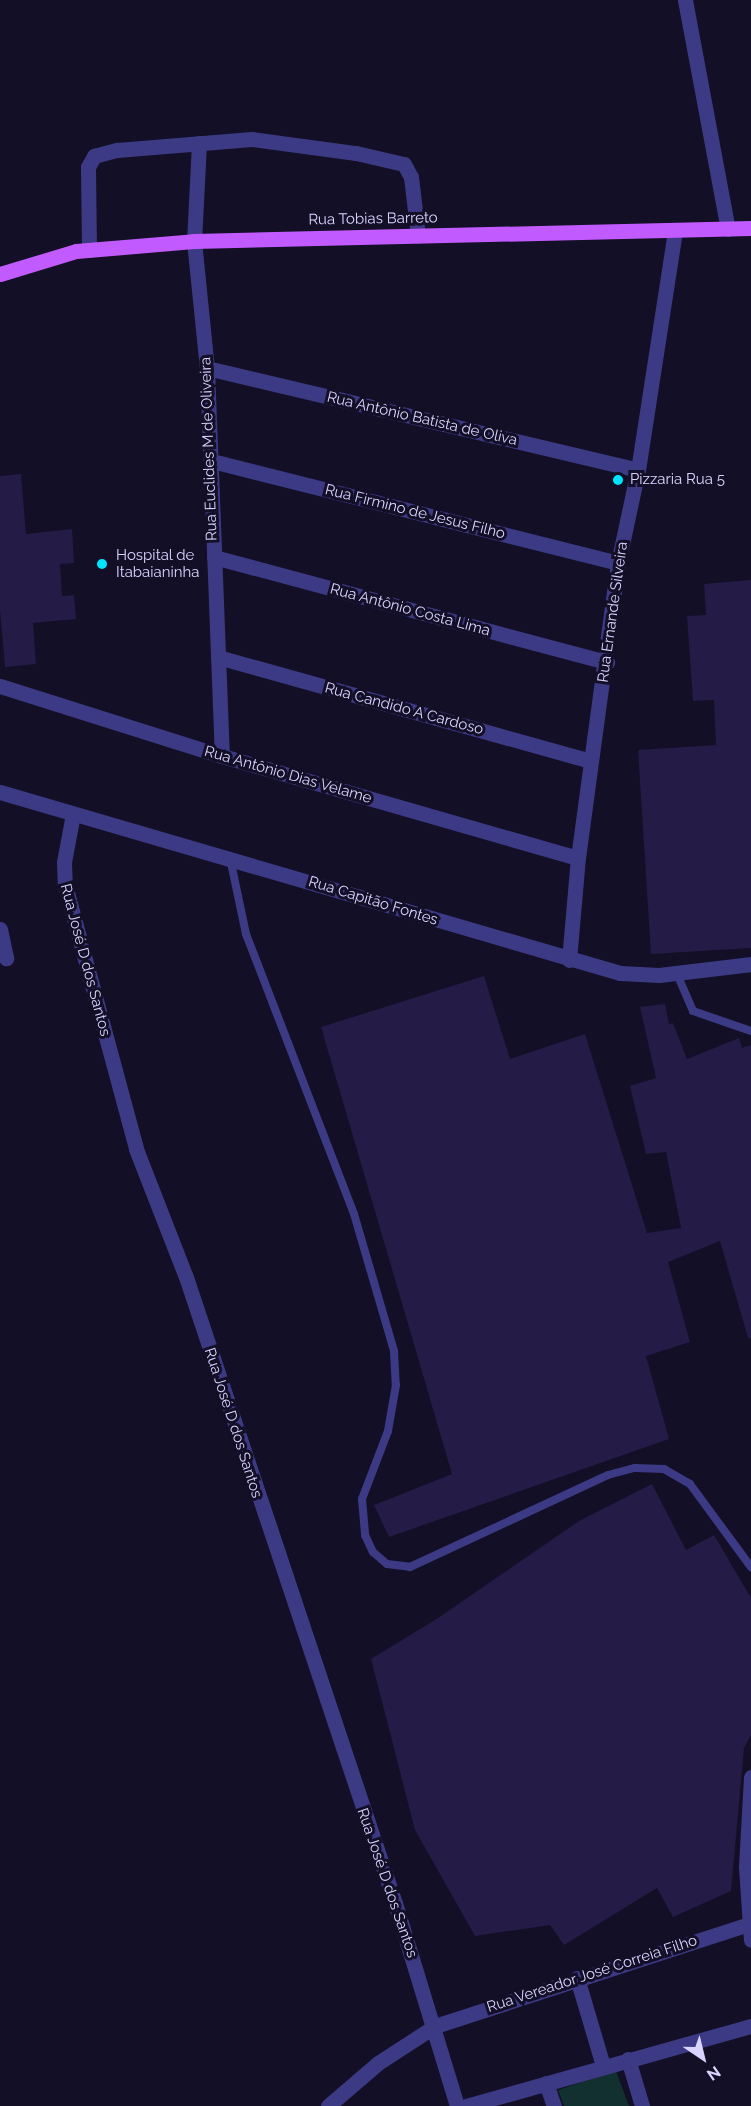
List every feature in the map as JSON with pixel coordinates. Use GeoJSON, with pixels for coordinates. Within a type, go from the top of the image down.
{"type":"FeatureCollection","features":[{"type":"Feature","properties":{"kind":"main road","name":"Rua Tobias Barreto"},"geometry":{"type":"LineString","coordinates":[[0,274],[89,250],[194,242],[751,228]]}},
{"type":"Feature","properties":{"kind":"street"},"geometry":{"type":"LineString","coordinates":[[685,0],[728,229]]}},
{"type":"Feature","properties":{"kind":"street"},"geometry":{"type":"LineString","coordinates":[[89,250],[90,160],[117,150],[199,143],[273,141],[404,164],[411,177],[418,236]]}},
{"type":"Feature","properties":{"kind":"street","name":"Rua Euclides M de Oliveira"},"geometry":{"type":"LineString","coordinates":[[199,143],[194,242],[207,368],[222,756]]}},
{"type":"Feature","properties":{"kind":"street","name":"Rua Ernande Silveira"},"geometry":{"type":"LineString","coordinates":[[569,960],[578,858],[607,662],[618,563],[638,470],[675,230]]}},
{"type":"Feature","properties":{"kind":"street","name":"Rua Antônio Batista de Oliva"},"geometry":{"type":"LineString","coordinates":[[207,368],[638,470]]}},
{"type":"Feature","properties":{"kind":"street","name":"Rua Firmino de Jesus Filho"},"geometry":{"type":"LineString","coordinates":[[212,461],[618,563]]}},
{"type":"Feature","properties":{"kind":"street","name":"Rua Antônio Costa Lima"},"geometry":{"type":"LineString","coordinates":[[214,557],[607,662]]}},
{"type":"Feature","properties":{"kind":"street","name":"Rua Candido A Cardoso"},"geometry":{"type":"LineString","coordinates":[[218,657],[591,761]]}},
{"type":"Feature","properties":{"kind":"street","name":"Rua Antônio Dias Velame"},"geometry":{"type":"LineString","coordinates":[[0,686],[222,756],[578,858]]}},
{"type":"Feature","properties":{"kind":"street","name":"Rua Capitão Fontes"},"geometry":{"type":"LineString","coordinates":[[0,792],[229,857],[569,960],[620,973],[677,974],[751,964]]}},
{"type":"Feature","properties":{"kind":"street","name":"Rua José D dos Santos"},"geometry":{"type":"LineString","coordinates":[[73,814],[64,862],[65,885],[136,1149],[186,1277],[435,2026],[458,2106]]}},
{"type":"Feature","properties":{"kind":"street"},"geometry":{"type":"LineString","coordinates":[[0,929],[6,958]]}},
{"type":"Feature","properties":{"kind":"street"},"geometry":{"type":"LineString","coordinates":[[751,1777],[746,1867],[751,1940]]}},
{"type":"Feature","properties":{"kind":"street","name":"Rua Vereador José Correia Filho"},"geometry":{"type":"LineString","coordinates":[[328,2106],[345,2100],[435,2026],[749,1924]]}},
{"type":"Feature","properties":{"kind":"street"},"geometry":{"type":"LineString","coordinates":[[577,1978],[603,2066]]}},
{"type":"Feature","properties":{"kind":"street"},"geometry":{"type":"LineString","coordinates":[[466,2106],[751,2026]]}},
{"type":"Feature","properties":{"kind":"street"},"geometry":{"type":"LineString","coordinates":[[628,2059],[642,2106]]}},
{"type":"Feature","properties":{"kind":"street"},"geometry":{"type":"LineString","coordinates":[[546,2083],[554,2106]]}},
{"type":"Feature","properties":{"kind":"lane"},"geometry":{"type":"LineString","coordinates":[[229,857],[249,941],[354,1214],[394,1351],[396,1385],[388,1431],[362,1500],[364,1535],[373,1552],[387,1564],[410,1567],[608,1475],[635,1468],[664,1469],[690,1484],[751,1567]]}},
{"type":"Feature","properties":{"kind":"lane"},"geometry":{"type":"LineString","coordinates":[[677,974],[693,1011],[751,1031]]}},
{"type":"Feature","properties":{"kind":"green space"},"geometry":{"type":"Polygon","coordinates":[[[616,2071],[629,2106],[564,2106],[558,2090],[616,2071]]]}},
{"type":"Feature","properties":{"kind":"building"},"geometry":{"type":"Polygon","coordinates":[[[21,474],[26,534],[72,529],[74,563],[60,564],[62,596],[74,595],[76,619],[33,623],[36,664],[5,667],[0,610],[0,476],[21,474]]]}},
{"type":"Feature","properties":{"kind":"building"},"geometry":{"type":"Polygon","coordinates":[[[751,580],[751,948],[651,954],[638,750],[716,745],[714,700],[693,701],[687,616],[706,615],[704,584],[751,580]]]}},
{"type":"Feature","properties":{"kind":"building"},"geometry":{"type":"Polygon","coordinates":[[[484,976],[510,1059],[585,1034],[647,1233],[681,1228],[666,1152],[646,1154],[630,1086],[656,1078],[640,1007],[665,1004],[669,1024],[673,1023],[687,1059],[739,1038],[742,1048],[751,1045],[751,1338],[748,1338],[720,1241],[668,1262],[690,1342],[646,1356],[669,1439],[389,1537],[374,1505],[452,1474],[321,1027],[484,976]]]}},
{"type":"Feature","properties":{"kind":"building"},"geometry":{"type":"Polygon","coordinates":[[[652,1484],[686,1550],[714,1535],[751,1598],[751,1735],[744,1748],[731,1891],[673,1917],[657,1888],[564,1945],[550,1925],[475,1936],[415,1830],[371,1659],[438,1618],[579,1521],[652,1484]]]}},
{"type":"Feature","properties":{"kind":"place","name":"Pizzaria Rua 5"},"geometry":{"type":"Point","coordinates":[618,480]}},
{"type":"Feature","properties":{"kind":"place","name":"Hospital de Itabaianinha"},"geometry":{"type":"Point","coordinates":[102,564]}}]}
